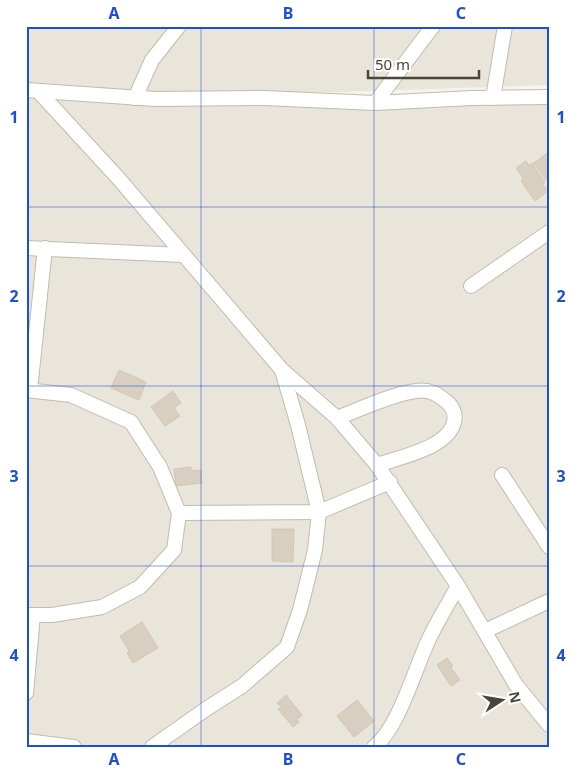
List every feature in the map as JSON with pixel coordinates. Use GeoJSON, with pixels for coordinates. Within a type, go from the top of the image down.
{"type":"FeatureCollection","features":[{"type":"Feature","properties":{"kind":"street"},"geometry":{"type":"LineString","coordinates":[[135,98],[152,60],[179,26]]}},
{"type":"Feature","properties":{"kind":"street"},"geometry":{"type":"LineString","coordinates":[[375,103],[434,26]]}},
{"type":"Feature","properties":{"kind":"street"},"geometry":{"type":"LineString","coordinates":[[493,98],[505,26]]}},
{"type":"Feature","properties":{"kind":"street"},"geometry":{"type":"LineString","coordinates":[[33,91],[156,99],[265,98],[375,103],[549,97]]}},
{"type":"Feature","properties":{"kind":"street"},"geometry":{"type":"LineString","coordinates":[[33,91],[119,179],[282,370],[337,418],[377,464],[458,586],[516,684],[549,725]]}},
{"type":"Feature","properties":{"kind":"street"},"geometry":{"type":"LineString","coordinates":[[471,286],[549,232]]}},
{"type":"Feature","properties":{"kind":"street"},"geometry":{"type":"LineString","coordinates":[[26,248],[184,255]]}},
{"type":"Feature","properties":{"kind":"street"},"geometry":{"type":"LineString","coordinates":[[26,693],[30,615],[52,615],[102,607],[140,587],[174,550],[179,513],[160,468],[131,422],[71,395],[28,390],[45,248]]}},
{"type":"Feature","properties":{"kind":"street"},"geometry":{"type":"LineString","coordinates":[[152,747],[242,686],[287,647],[300,610],[315,550],[318,512],[298,425],[282,370]]}},
{"type":"Feature","properties":{"kind":"street"},"geometry":{"type":"LineString","coordinates":[[337,418],[417,390],[434,391],[450,404],[456,417],[453,430],[444,439],[430,446],[377,464]]}},
{"type":"Feature","properties":{"kind":"street"},"geometry":{"type":"LineString","coordinates":[[502,475],[549,547]]}},
{"type":"Feature","properties":{"kind":"street"},"geometry":{"type":"LineString","coordinates":[[179,513],[318,512],[390,482]]}},
{"type":"Feature","properties":{"kind":"street"},"geometry":{"type":"LineString","coordinates":[[374,747],[380,742],[398,714],[428,640],[458,586]]}},
{"type":"Feature","properties":{"kind":"street"},"geometry":{"type":"LineString","coordinates":[[485,631],[549,600]]}},
{"type":"Feature","properties":{"kind":"street"},"geometry":{"type":"LineString","coordinates":[[26,741],[74,747]]}},
{"type":"Feature","properties":{"kind":"shaded area"},"geometry":{"type":"Polygon","coordinates":[[[26,26],[549,26],[549,85],[185,97],[202,99],[549,94],[549,747],[26,747],[26,26]]]}},
{"type":"Feature","properties":{"kind":"building"},"geometry":{"type":"Polygon","coordinates":[[[549,152],[549,184],[534,163],[549,152]]]}},
{"type":"Feature","properties":{"kind":"building"},"geometry":{"type":"Polygon","coordinates":[[[526,161],[529,166],[532,163],[545,182],[542,184],[548,191],[535,201],[521,181],[523,178],[516,168],[526,161]]]}},
{"type":"Feature","properties":{"kind":"building"},"geometry":{"type":"Polygon","coordinates":[[[119,370],[146,382],[139,400],[111,388],[119,370]]]}},
{"type":"Feature","properties":{"kind":"building"},"geometry":{"type":"Polygon","coordinates":[[[173,391],[181,403],[174,408],[180,416],[165,426],[151,407],[173,391]]]}},
{"type":"Feature","properties":{"kind":"building"},"geometry":{"type":"Polygon","coordinates":[[[191,467],[191,471],[201,470],[202,483],[176,486],[174,469],[191,467]]]}},
{"type":"Feature","properties":{"kind":"building"},"geometry":{"type":"Polygon","coordinates":[[[272,529],[294,529],[293,562],[272,561],[272,529]]]}},
{"type":"Feature","properties":{"kind":"building"},"geometry":{"type":"Polygon","coordinates":[[[142,622],[158,648],[133,663],[127,653],[129,651],[120,636],[142,622]]]}},
{"type":"Feature","properties":{"kind":"building"},"geometry":{"type":"Polygon","coordinates":[[[447,658],[453,666],[451,668],[460,680],[451,686],[437,665],[447,658]]]}},
{"type":"Feature","properties":{"kind":"building"},"geometry":{"type":"Polygon","coordinates":[[[286,695],[302,715],[297,720],[299,722],[293,727],[278,709],[281,707],[277,703],[286,695]]]}},
{"type":"Feature","properties":{"kind":"building"},"geometry":{"type":"Polygon","coordinates":[[[357,700],[374,721],[354,737],[337,716],[357,700]]]}}]}
